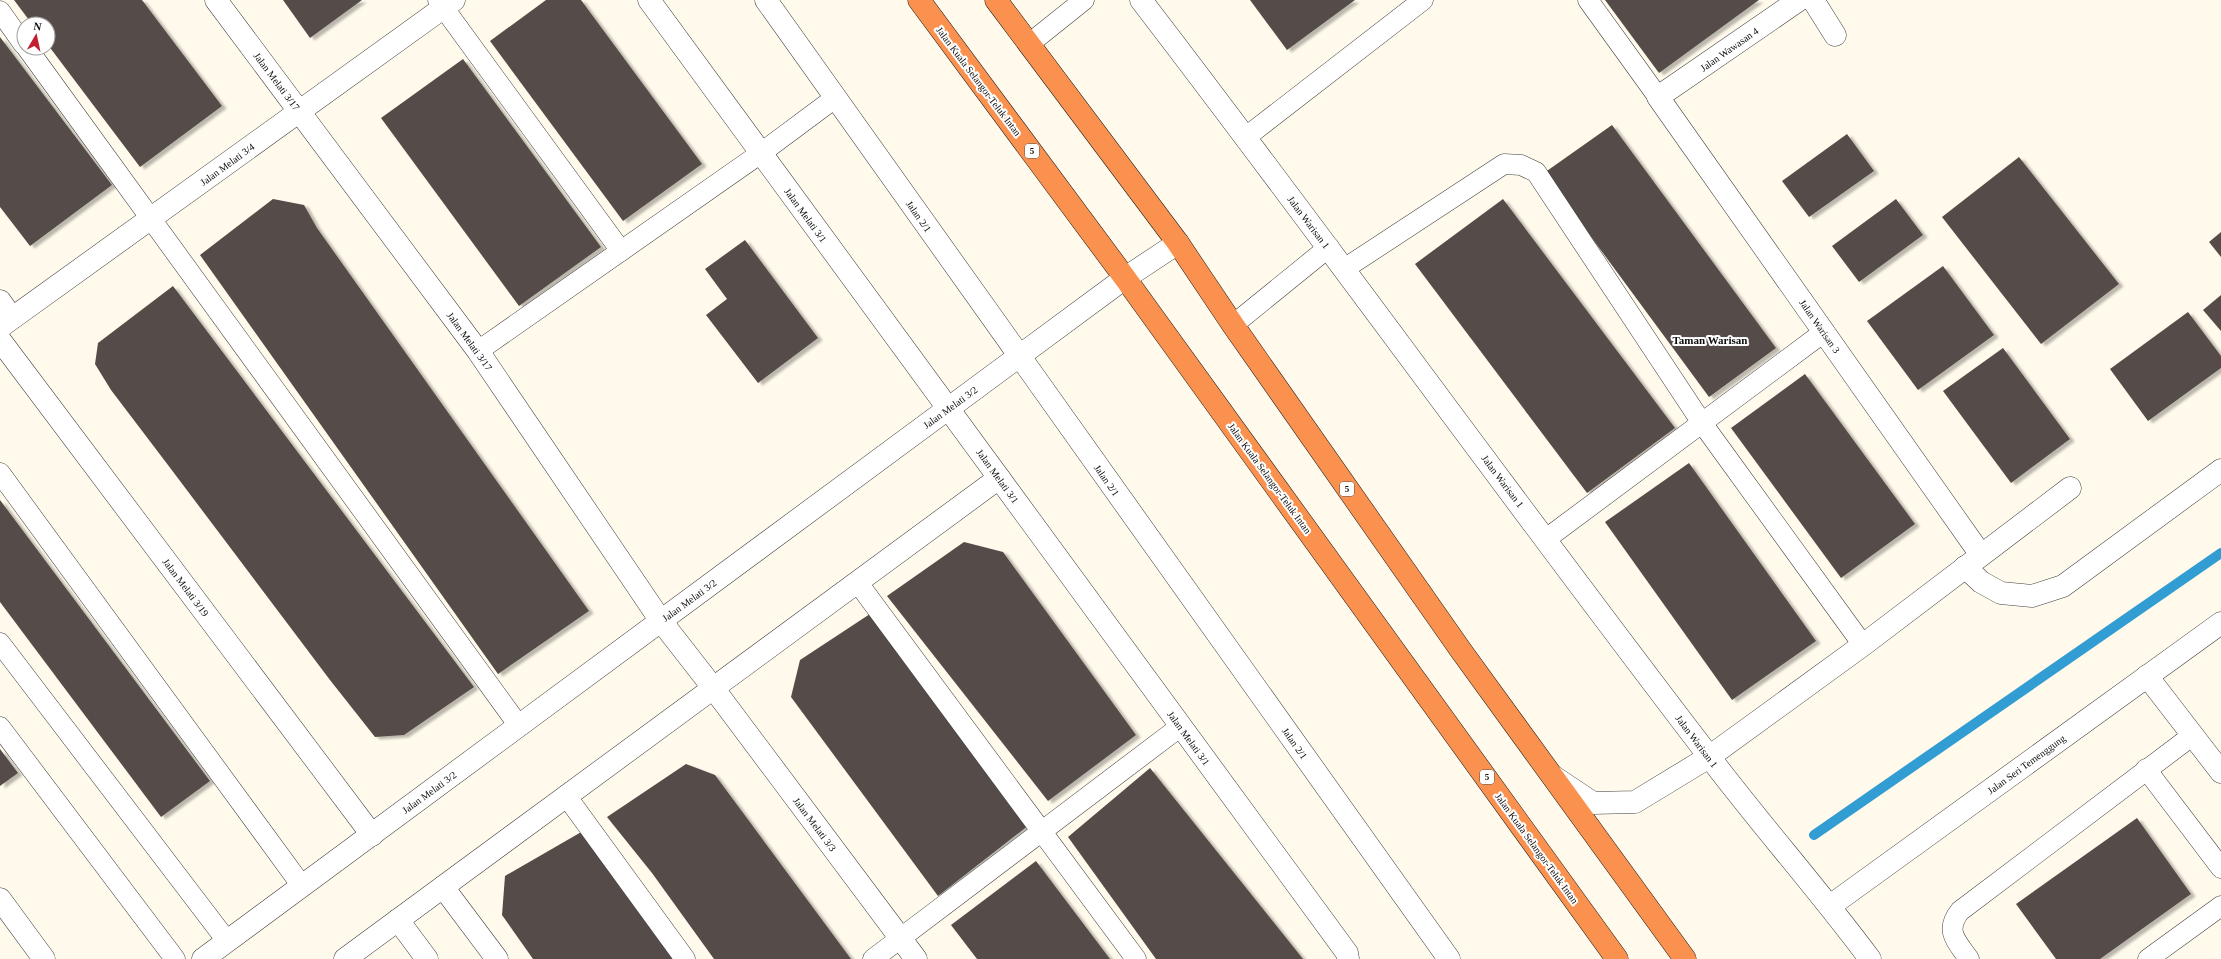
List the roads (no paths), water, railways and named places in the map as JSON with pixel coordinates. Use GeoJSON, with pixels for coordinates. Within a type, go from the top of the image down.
{"type":"FeatureCollection","features":[{"type":"Feature","properties":{"kind":"highway","name":"Jalan Kuala Selangor-Teluk Intan"},"geometry":{"type":"LineString","coordinates":[[919,0],[1125,278],[1617,959]]}},
{"type":"Feature","properties":{"kind":"highway","name":"5"},"geometry":{"type":"LineString","coordinates":[[996,0],[1178,243],[1233,325],[1462,652],[1685,959]]}},
{"type":"Feature","properties":{"kind":"street","name":"Jalan Melati 3/17"},"geometry":{"type":"LineString","coordinates":[[216,0],[478,351],[661,621],[714,689]]}},
{"type":"Feature","properties":{"kind":"street","name":"Jalan Melati 3/1"},"geometry":{"type":"LineString","coordinates":[[649,0],[1348,956]]}},
{"type":"Feature","properties":{"kind":"street","name":"Jalan 2/1"},"geometry":{"type":"LineString","coordinates":[[766,0],[1449,959]]}},
{"type":"Feature","properties":{"kind":"street","name":"Jalan Warisan 1"},"geometry":{"type":"LineString","coordinates":[[1141,0],[1246,136],[1709,757],[1830,906],[1870,959]]}},
{"type":"Feature","properties":{"kind":"street","name":"Jalan Wawasan 4"},"geometry":{"type":"LineString","coordinates":[[1658,97],[1799,0]]}},
{"type":"Feature","properties":{"kind":"street"},"geometry":{"type":"LineString","coordinates":[[1813,0],[1835,35]]}},
{"type":"Feature","properties":{"kind":"street","name":"Jalan Melati 3/4"},"geometry":{"type":"LineString","coordinates":[[4,315],[150,219],[299,112],[445,2]]}},
{"type":"Feature","properties":{"kind":"street","name":"Jalan Warisan 3"},"geometry":{"type":"LineString","coordinates":[[1658,97],[1824,332],[1973,561],[1981,582],[2001,593],[2032,596],[2063,586],[2221,470]]}},
{"type":"Feature","properties":{"kind":"street","name":"Jalan Melati 3/2"},"geometry":{"type":"LineString","coordinates":[[203,959],[1125,278],[1178,243]]}},
{"type":"Feature","properties":{"kind":"street","name":"Jalan Melati 3/19"},"geometry":{"type":"LineString","coordinates":[[0,340],[372,835]]}},
{"type":"Feature","properties":{"kind":"street"},"geometry":{"type":"LineString","coordinates":[[345,959],[999,478]]}},
{"type":"Feature","properties":{"kind":"street"},"geometry":{"type":"LineString","coordinates":[[1554,777],[1593,803],[1635,802],[1709,757],[1863,645],[2070,488]]}},
{"type":"Feature","properties":{"kind":"street","name":"Jalan Seri Temenggung"},"geometry":{"type":"LineString","coordinates":[[1830,906],[2221,623]]}},
{"type":"Feature","properties":{"kind":"street"},"geometry":{"type":"LineString","coordinates":[[2147,676],[2221,772]]}},
{"type":"Feature","properties":{"kind":"street","name":"Jalan Melati 3/3"},"geometry":{"type":"LineString","coordinates":[[714,689],[916,959]]}},
{"type":"Feature","properties":{"kind":"street"},"geometry":{"type":"LineString","coordinates":[[443,887],[497,959]]}},
{"type":"Feature","properties":{"kind":"street"},"geometry":{"type":"LineString","coordinates":[[0,900],[44,959]]}},
{"type":"Feature","properties":{"kind":"street"},"geometry":{"type":"LineString","coordinates":[[398,920],[427,959]]}},
{"type":"Feature","properties":{"kind":"lane"},"geometry":{"type":"LineString","coordinates":[[1029,44],[1084,0]]}},
{"type":"Feature","properties":{"kind":"lane"},"geometry":{"type":"LineString","coordinates":[[1246,136],[1422,0]]}},
{"type":"Feature","properties":{"kind":"lane"},"geometry":{"type":"LineString","coordinates":[[1588,0],[1658,97]]}},
{"type":"Feature","properties":{"kind":"lane"},"geometry":{"type":"LineString","coordinates":[[445,2],[621,251]]}},
{"type":"Feature","properties":{"kind":"lane"},"geometry":{"type":"LineString","coordinates":[[0,12],[16,33]]}},
{"type":"Feature","properties":{"kind":"lane"},"geometry":{"type":"LineString","coordinates":[[32,56],[519,726]]}},
{"type":"Feature","properties":{"kind":"lane"},"geometry":{"type":"LineString","coordinates":[[478,351],[761,153],[835,98]]}},
{"type":"Feature","properties":{"kind":"lane"},"geometry":{"type":"LineString","coordinates":[[1344,269],[1504,164],[1521,165],[1536,172],[1702,423],[1863,645]]}},
{"type":"Feature","properties":{"kind":"lane"},"geometry":{"type":"LineString","coordinates":[[1233,325],[1329,247]]}},
{"type":"Feature","properties":{"kind":"lane"},"geometry":{"type":"LineString","coordinates":[[1546,539],[1824,332]]}},
{"type":"Feature","properties":{"kind":"lane"},"geometry":{"type":"LineString","coordinates":[[0,473],[302,886]]}},
{"type":"Feature","properties":{"kind":"lane"},"geometry":{"type":"LineString","coordinates":[[858,583],[1136,959]]}},
{"type":"Feature","properties":{"kind":"lane"},"geometry":{"type":"LineString","coordinates":[[0,643],[227,941]]}},
{"type":"Feature","properties":{"kind":"lane"},"geometry":{"type":"LineString","coordinates":[[873,959],[1181,726]]}},
{"type":"Feature","properties":{"kind":"lane"},"geometry":{"type":"LineString","coordinates":[[0,727],[175,959]]}},
{"type":"Feature","properties":{"kind":"lane"},"geometry":{"type":"LineString","coordinates":[[1969,959],[1955,940],[1951,930],[1953,919],[1960,911],[2193,735]]}},
{"type":"Feature","properties":{"kind":"lane"},"geometry":{"type":"LineString","coordinates":[[2146,769],[2221,868]]}},
{"type":"Feature","properties":{"kind":"lane"},"geometry":{"type":"LineString","coordinates":[[567,797],[685,959]]}},
{"type":"Feature","properties":{"kind":"lane"},"geometry":{"type":"LineString","coordinates":[[2148,959],[2221,906]]}},
{"type":"Feature","properties":{"kind":"waterway"},"geometry":{"type":"LineString","coordinates":[[1814,835],[2221,553]]}},
{"type":"Feature","properties":{"kind":"district","name":"Taman Warisan"},"geometry":{"type":"Point","coordinates":[1710,340]}}]}
